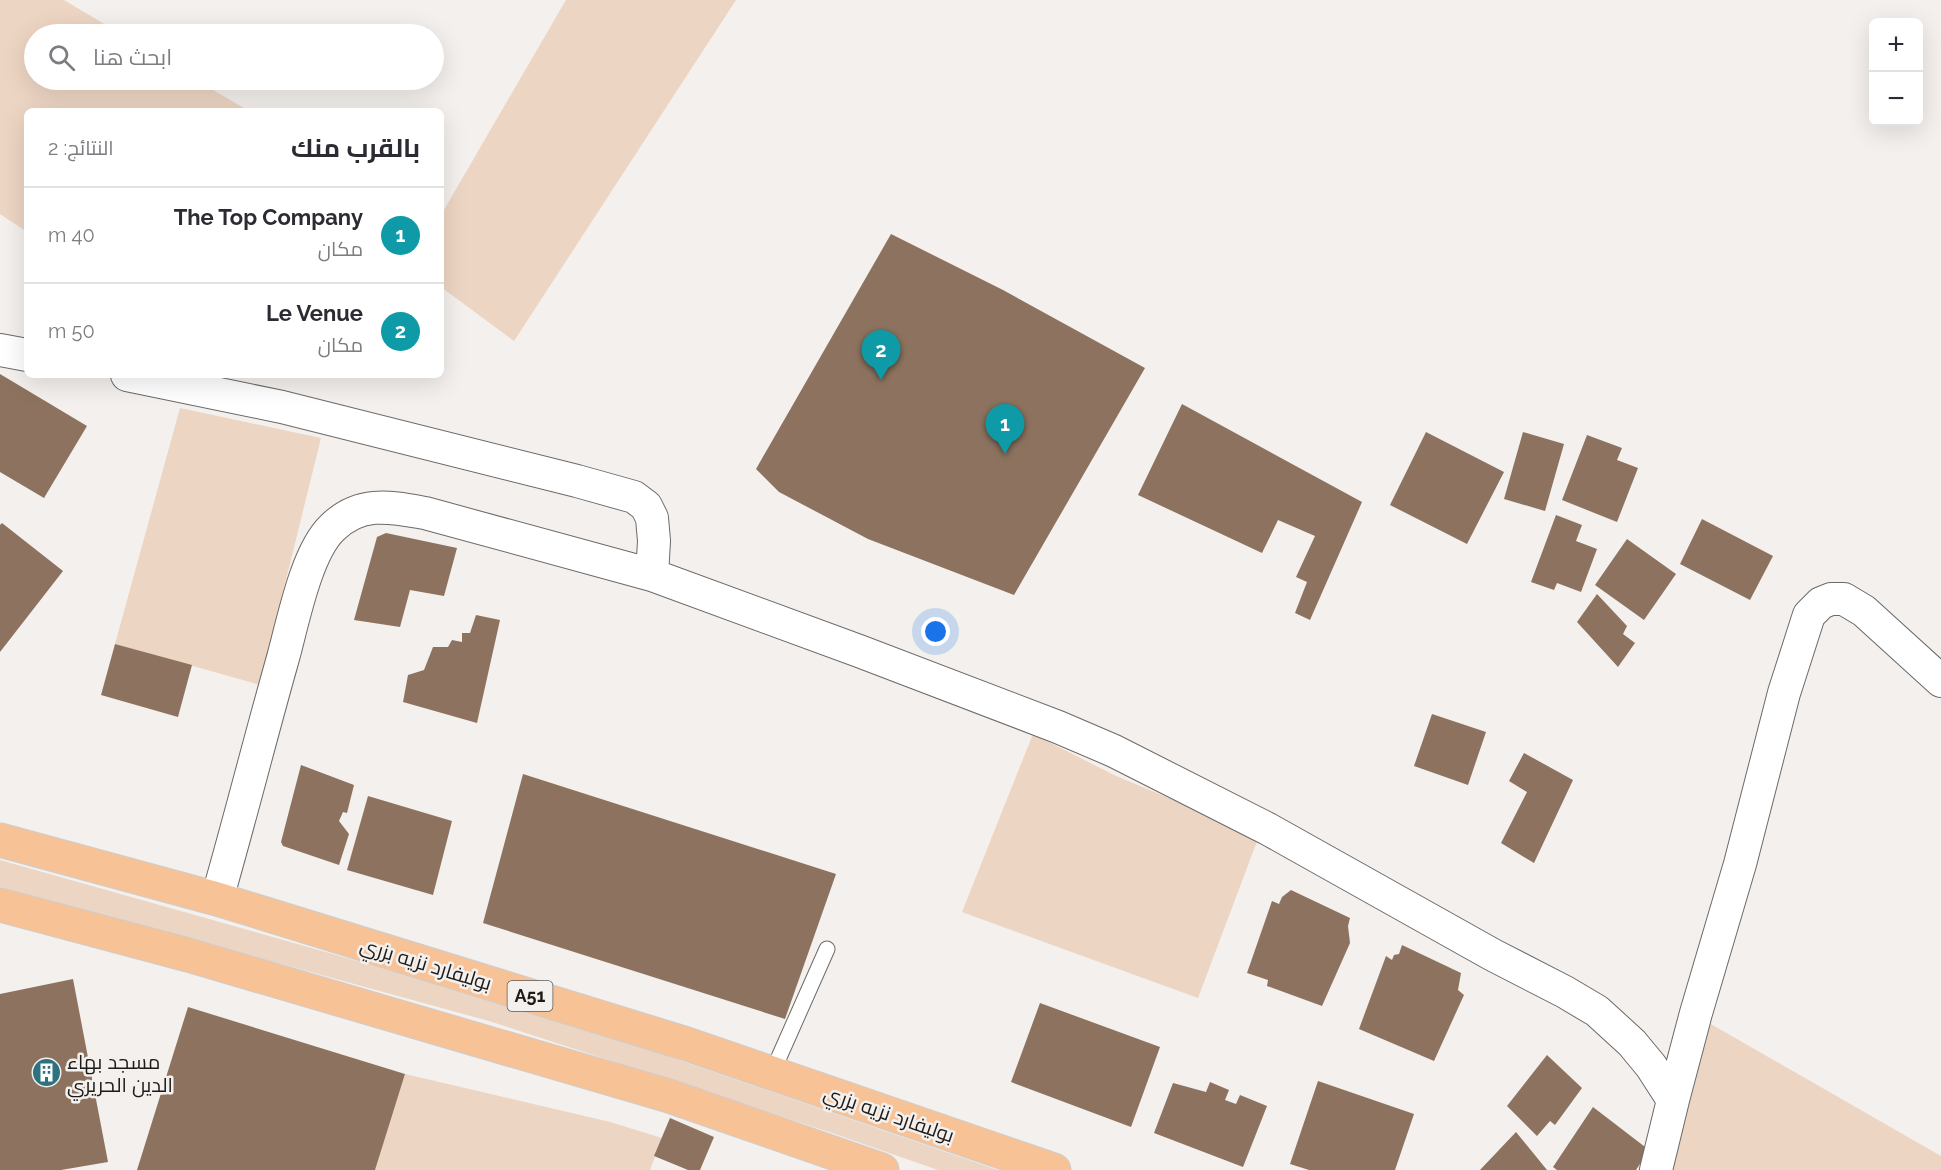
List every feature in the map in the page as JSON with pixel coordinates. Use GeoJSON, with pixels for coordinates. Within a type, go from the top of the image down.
{"type":"FeatureCollection","features":[{"type":"Feature","properties":{"kind":"highway","name":"بوليفارد نزيه بزري"},"geometry":{"type":"LineString","coordinates":[[0,840],[217,899],[687,1044],[1054,1170]]}},
{"type":"Feature","properties":{"kind":"highway"},"geometry":{"type":"LineString","coordinates":[[0,905],[188,956],[669,1096],[882,1170]]}},
{"type":"Feature","properties":{"kind":"street"},"geometry":{"type":"LineString","coordinates":[[0,350],[24,355]]}},
{"type":"Feature","properties":{"kind":"street"},"geometry":{"type":"LineString","coordinates":[[141,378],[282,406],[577,481],[634,498],[646,506],[652,518],[654,541],[652,575]]}},
{"type":"Feature","properties":{"kind":"street"},"geometry":{"type":"LineString","coordinates":[[217,899],[314,550],[332,528],[343,519],[360,511],[388,506],[426,513],[652,575],[859,651],[1058,727],[1114,751],[1238,813],[1597,1011],[1632,1043],[1651,1066],[1673,1100]]}},
{"type":"Feature","properties":{"kind":"street"},"geometry":{"type":"LineString","coordinates":[[1656,1170],[1696,1013],[1809,615],[1821,603],[1831,598],[1844,599],[1864,611],[1941,681]]}},
{"type":"Feature","properties":{"kind":"lane"},"geometry":{"type":"LineString","coordinates":[[772,1073],[827,949]]}},
{"type":"Feature","properties":{"kind":"shaded area"},"geometry":{"type":"Polygon","coordinates":[[[0,0],[64,0],[104,24],[24,24],[24,90],[213,90],[244,108],[24,108],[24,230],[0,214],[0,0]]]}},
{"type":"Feature","properties":{"kind":"shaded area"},"geometry":{"type":"Polygon","coordinates":[[[566,0],[736,0],[514,341],[444,289],[444,210],[566,0]]]}},
{"type":"Feature","properties":{"kind":"shaded area"},"geometry":{"type":"Polygon","coordinates":[[[180,408],[321,438],[260,685],[115,644],[180,408]]]}},
{"type":"Feature","properties":{"kind":"shaded area"},"geometry":{"type":"Polygon","coordinates":[[[1033,734],[1114,775],[1259,836],[1198,998],[962,912],[1033,734]]]}},
{"type":"Feature","properties":{"kind":"shaded area"},"geometry":{"type":"Polygon","coordinates":[[[0,860],[496,1000],[627,1042],[998,1170],[938,1170],[489,1021],[0,887],[0,860]]]}},
{"type":"Feature","properties":{"kind":"shaded area"},"geometry":{"type":"Polygon","coordinates":[[[1709,1023],[1941,1156],[1941,1170],[1669,1170],[1709,1023]]]}},
{"type":"Feature","properties":{"kind":"shaded area"},"geometry":{"type":"Polygon","coordinates":[[[405,1074],[610,1122],[662,1138],[650,1170],[374,1170],[405,1074]]]}},
{"type":"Feature","properties":{"kind":"building"},"geometry":{"type":"Polygon","coordinates":[[[891,234],[1003,290],[1145,368],[1014,595],[868,539],[779,492],[756,469],[891,234]]]}},
{"type":"Feature","properties":{"kind":"building"},"geometry":{"type":"Polygon","coordinates":[[[0,374],[87,426],[44,498],[0,472],[0,374]]]}},
{"type":"Feature","properties":{"kind":"building"},"geometry":{"type":"Polygon","coordinates":[[[1182,404],[1362,502],[1310,620],[1295,613],[1307,582],[1296,577],[1315,536],[1278,520],[1262,553],[1138,495],[1182,404]]]}},
{"type":"Feature","properties":{"kind":"building"},"geometry":{"type":"Polygon","coordinates":[[[1426,432],[1504,472],[1467,544],[1390,505],[1426,432]]]}},
{"type":"Feature","properties":{"kind":"building"},"geometry":{"type":"Polygon","coordinates":[[[1523,432],[1564,444],[1545,511],[1504,499],[1523,432]]]}},
{"type":"Feature","properties":{"kind":"building"},"geometry":{"type":"Polygon","coordinates":[[[1587,435],[1622,448],[1617,460],[1638,468],[1617,522],[1562,500],[1587,435]]]}},
{"type":"Feature","properties":{"kind":"building"},"geometry":{"type":"Polygon","coordinates":[[[1556,515],[1582,525],[1576,541],[1597,549],[1581,592],[1557,583],[1554,590],[1531,582],[1556,515]]]}},
{"type":"Feature","properties":{"kind":"building"},"geometry":{"type":"Polygon","coordinates":[[[1702,519],[1773,556],[1750,600],[1680,564],[1702,519]]]}},
{"type":"Feature","properties":{"kind":"building"},"geometry":{"type":"Polygon","coordinates":[[[2,523],[63,571],[0,652],[0,525],[2,523]]]}},
{"type":"Feature","properties":{"kind":"building"},"geometry":{"type":"Polygon","coordinates":[[[386,533],[457,548],[444,596],[410,590],[400,627],[354,620],[377,537],[386,533]]]}},
{"type":"Feature","properties":{"kind":"building"},"geometry":{"type":"Polygon","coordinates":[[[1627,539],[1676,574],[1644,620],[1595,585],[1627,539]]]}},
{"type":"Feature","properties":{"kind":"building"},"geometry":{"type":"Polygon","coordinates":[[[1597,594],[1627,626],[1623,634],[1635,643],[1618,667],[1577,622],[1597,594]]]}},
{"type":"Feature","properties":{"kind":"building"},"geometry":{"type":"Polygon","coordinates":[[[476,615],[500,620],[477,723],[403,702],[408,675],[424,670],[433,647],[448,647],[452,640],[462,642],[462,633],[470,633],[476,615]]]}},
{"type":"Feature","properties":{"kind":"building"},"geometry":{"type":"Polygon","coordinates":[[[115,644],[192,665],[178,717],[101,695],[115,644]]]}},
{"type":"Feature","properties":{"kind":"building"},"geometry":{"type":"Polygon","coordinates":[[[1432,714],[1486,732],[1468,785],[1414,766],[1432,714]]]}},
{"type":"Feature","properties":{"kind":"building"},"geometry":{"type":"Polygon","coordinates":[[[1524,753],[1573,780],[1534,863],[1501,843],[1527,792],[1509,781],[1524,753]]]}},
{"type":"Feature","properties":{"kind":"building"},"geometry":{"type":"Polygon","coordinates":[[[301,765],[354,785],[347,813],[343,812],[339,821],[349,834],[339,865],[283,846],[281,842],[301,765]]]}},
{"type":"Feature","properties":{"kind":"building"},"geometry":{"type":"Polygon","coordinates":[[[523,774],[836,874],[785,1019],[483,923],[523,774]]]}},
{"type":"Feature","properties":{"kind":"building"},"geometry":{"type":"Polygon","coordinates":[[[368,796],[452,821],[433,895],[347,870],[368,796]]]}},
{"type":"Feature","properties":{"kind":"building"},"geometry":{"type":"Polygon","coordinates":[[[1291,890],[1350,918],[1348,926],[1350,943],[1322,1006],[1267,986],[1268,980],[1247,973],[1272,901],[1279,904],[1282,897],[1291,890]]]}},
{"type":"Feature","properties":{"kind":"building"},"geometry":{"type":"Polygon","coordinates":[[[1402,945],[1461,973],[1458,990],[1464,995],[1434,1061],[1359,1029],[1386,956],[1392,960],[1394,955],[1399,954],[1402,945]]]}},
{"type":"Feature","properties":{"kind":"building","name":"مسجد بهاء الدين الحريري"},"geometry":{"type":"Polygon","coordinates":[[[73,979],[108,1162],[61,1170],[0,1170],[0,994],[73,979]]]}},
{"type":"Feature","properties":{"kind":"building"},"geometry":{"type":"Polygon","coordinates":[[[1040,1003],[1160,1047],[1131,1127],[1011,1082],[1040,1003]]]}},
{"type":"Feature","properties":{"kind":"building"},"geometry":{"type":"Polygon","coordinates":[[[188,1007],[405,1074],[375,1170],[137,1170],[188,1007]]]}},
{"type":"Feature","properties":{"kind":"building"},"geometry":{"type":"Polygon","coordinates":[[[1547,1055],[1582,1088],[1555,1125],[1550,1121],[1537,1136],[1507,1106],[1547,1055]]]}},
{"type":"Feature","properties":{"kind":"building"},"geometry":{"type":"Polygon","coordinates":[[[1318,1081],[1414,1114],[1395,1170],[1309,1170],[1290,1164],[1318,1081]]]}},
{"type":"Feature","properties":{"kind":"building"},"geometry":{"type":"Polygon","coordinates":[[[1210,1082],[1229,1090],[1225,1100],[1236,1104],[1240,1095],[1267,1106],[1243,1167],[1154,1133],[1173,1083],[1206,1092],[1210,1082]]]}},
{"type":"Feature","properties":{"kind":"building"},"geometry":{"type":"Polygon","coordinates":[[[1593,1107],[1649,1150],[1636,1170],[1557,1170],[1553,1167],[1593,1107]]]}},
{"type":"Feature","properties":{"kind":"building"},"geometry":{"type":"Polygon","coordinates":[[[670,1118],[714,1137],[700,1170],[688,1170],[654,1156],[670,1118]]]}},
{"type":"Feature","properties":{"kind":"building"},"geometry":{"type":"Polygon","coordinates":[[[1516,1132],[1547,1170],[1480,1170],[1516,1132]]]}},
{"type":"Feature","properties":{"kind":"place","name":"Le Venue"},"geometry":{"type":"Point","coordinates":[881,380]}},
{"type":"Feature","properties":{"kind":"place","name":"The Top Company"},"geometry":{"type":"Point","coordinates":[1005,454]}},
{"type":"Feature","properties":{"kind":"place","name":"مسجد بهاء الدين الحريري"},"geometry":{"type":"Point","coordinates":[46,1073]}}]}
